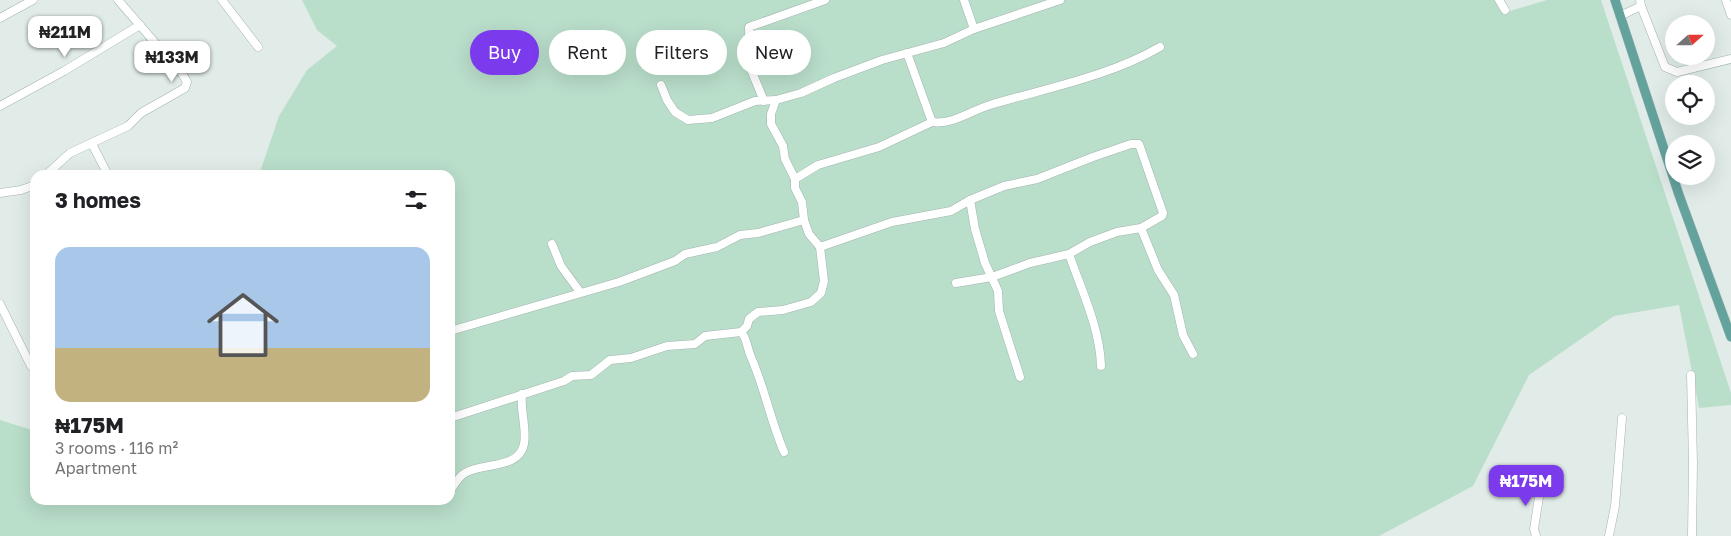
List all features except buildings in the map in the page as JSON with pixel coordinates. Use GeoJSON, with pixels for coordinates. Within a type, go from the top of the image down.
{"type":"FeatureCollection","features":[{"type":"Feature","properties":{"kind":"main road"},"geometry":{"type":"LineString","coordinates":[[1615,0],[1680,196],[1731,337]]}},
{"type":"Feature","properties":{"kind":"street"},"geometry":{"type":"LineString","coordinates":[[0,18],[32,0]]}},
{"type":"Feature","properties":{"kind":"street"},"geometry":{"type":"LineString","coordinates":[[51,170],[70,153],[128,126],[141,113],[185,88],[187,82],[183,75],[118,0]]}},
{"type":"Feature","properties":{"kind":"street"},"geometry":{"type":"LineString","coordinates":[[222,0],[258,47]]}},
{"type":"Feature","properties":{"kind":"street"},"geometry":{"type":"LineString","coordinates":[[764,100],[750,67],[749,27],[825,0]]}},
{"type":"Feature","properties":{"kind":"street"},"geometry":{"type":"LineString","coordinates":[[964,0],[974,29]]}},
{"type":"Feature","properties":{"kind":"street"},"geometry":{"type":"LineString","coordinates":[[662,85],[667,100],[675,112],[688,120],[712,118],[755,101],[776,100],[801,93],[882,60],[944,43],[974,29],[1060,0]]}},
{"type":"Feature","properties":{"kind":"street"},"geometry":{"type":"LineString","coordinates":[[1499,0],[1505,10]]}},
{"type":"Feature","properties":{"kind":"street"},"geometry":{"type":"LineString","coordinates":[[1726,0],[1731,15]]}},
{"type":"Feature","properties":{"kind":"street"},"geometry":{"type":"LineString","coordinates":[[1620,16],[1641,3],[1665,67],[1677,72],[1731,59]]}},
{"type":"Feature","properties":{"kind":"street"},"geometry":{"type":"LineString","coordinates":[[0,106],[72,67],[140,25]]}},
{"type":"Feature","properties":{"kind":"street"},"geometry":{"type":"LineString","coordinates":[[794,179],[818,166],[879,147],[932,122],[957,119],[987,106],[1109,70],[1160,47]]}},
{"type":"Feature","properties":{"kind":"street"},"geometry":{"type":"LineString","coordinates":[[907,53],[932,122]]}},
{"type":"Feature","properties":{"kind":"street"},"geometry":{"type":"LineString","coordinates":[[455,416],[564,381],[572,376],[591,375],[610,360],[631,358],[654,352],[667,346],[695,344],[705,336],[741,332],[747,326],[749,319],[758,312],[797,308],[811,302],[821,293],[824,281],[820,247],[809,234],[783,146],[771,124],[771,114],[776,100]]}},
{"type":"Feature","properties":{"kind":"street"},"geometry":{"type":"LineString","coordinates":[[92,144],[105,170]]}},
{"type":"Feature","properties":{"kind":"street"},"geometry":{"type":"LineString","coordinates":[[820,247],[892,222],[951,211],[970,200],[1004,186],[1037,180],[1055,171],[1130,144],[1139,144],[1163,213],[1162,216],[1141,228],[1117,232],[1069,254],[1030,262],[992,277],[956,283]]}},
{"type":"Feature","properties":{"kind":"street"},"geometry":{"type":"LineString","coordinates":[[0,193],[30,187]]}},
{"type":"Feature","properties":{"kind":"street"},"geometry":{"type":"LineString","coordinates":[[970,200],[975,230],[985,263],[998,291],[999,311],[1020,377]]}},
{"type":"Feature","properties":{"kind":"street"},"geometry":{"type":"LineString","coordinates":[[455,330],[619,282],[675,261],[684,254],[717,247],[740,235],[758,233],[804,220]]}},
{"type":"Feature","properties":{"kind":"street"},"geometry":{"type":"LineString","coordinates":[[1141,228],[1158,270],[1174,296],[1183,335],[1193,354]]}},
{"type":"Feature","properties":{"kind":"street"},"geometry":{"type":"LineString","coordinates":[[552,244],[561,266],[580,292]]}},
{"type":"Feature","properties":{"kind":"street"},"geometry":{"type":"LineString","coordinates":[[1069,254],[1094,327],[1101,366]]}},
{"type":"Feature","properties":{"kind":"street"},"geometry":{"type":"LineString","coordinates":[[0,304],[30,364]]}},
{"type":"Feature","properties":{"kind":"street"},"geometry":{"type":"LineString","coordinates":[[741,332],[744,335],[761,380],[772,423],[784,452]]}},
{"type":"Feature","properties":{"kind":"street"},"geometry":{"type":"LineString","coordinates":[[1691,375],[1692,536]]}},
{"type":"Feature","properties":{"kind":"street"},"geometry":{"type":"LineString","coordinates":[[455,485],[464,473],[506,462],[519,456],[524,446],[525,428],[521,408],[522,394]]}},
{"type":"Feature","properties":{"kind":"street"},"geometry":{"type":"LineString","coordinates":[[1609,536],[1615,506],[1622,418]]}},
{"type":"Feature","properties":{"kind":"street"},"geometry":{"type":"LineString","coordinates":[[1536,536],[1534,529],[1542,478]]}},
{"type":"Feature","properties":{"kind":"green space"},"geometry":{"type":"Polygon","coordinates":[[[302,0],[1499,0],[1503,13],[1547,0],[1601,0],[1731,393],[1731,405],[1699,408],[1679,305],[1614,316],[1529,375],[1473,486],[1379,536],[0,536],[0,420],[30,429],[30,505],[455,505],[455,170],[261,170],[279,116],[307,70],[337,46],[317,30],[302,0]]]}}]}
